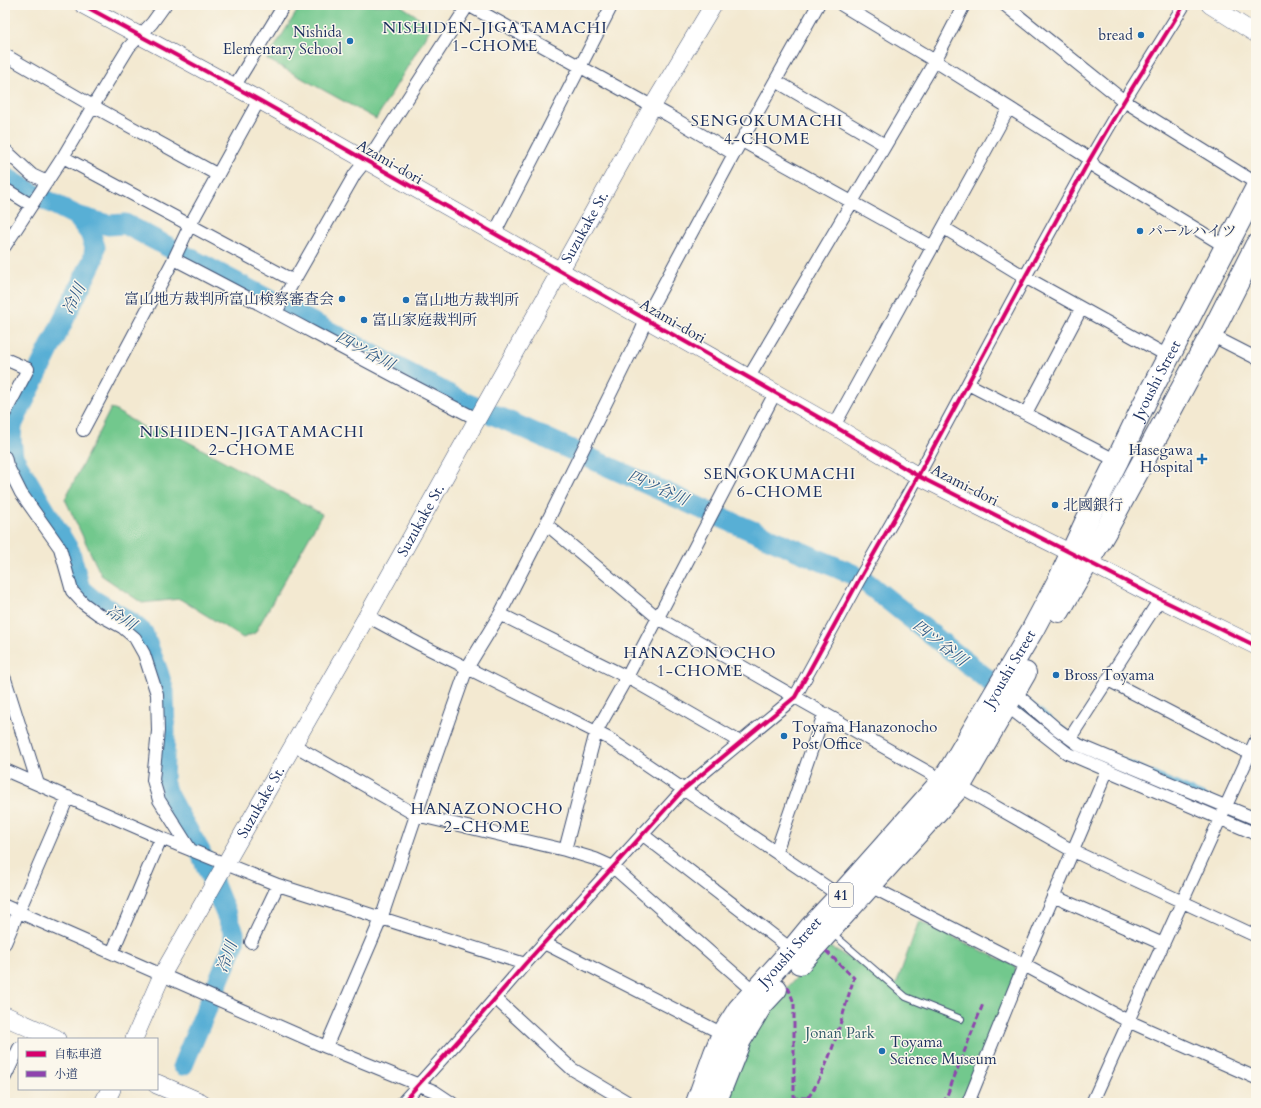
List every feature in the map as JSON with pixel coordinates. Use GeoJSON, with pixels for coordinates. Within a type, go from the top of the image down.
{"type":"FeatureCollection","features":[{"type":"Feature","properties":{"kind":"highway","name":"Jyoushi Street"},"geometry":{"type":"LineString","coordinates":[[1080,557],[1117,461],[1168,356],[1256,189]]}},
{"type":"Feature","properties":{"kind":"highway","name":"Jyoushi Street"},"geometry":{"type":"LineString","coordinates":[[716,1103],[740,1040],[762,1004],[870,886],[951,783],[1006,695],[1033,630],[1060,578],[1105,532],[1211,335],[1256,246]]}},
{"type":"Feature","properties":{"kind":"highway","name":"Jyoushi Street"},"geometry":{"type":"LineString","coordinates":[[697,1103],[723,1034],[740,1009],[811,927],[951,783]]}},
{"type":"Feature","properties":{"kind":"main road"},"geometry":{"type":"LineString","coordinates":[[5,1016],[26,1033],[51,1038]]}},
{"type":"Feature","properties":{"kind":"main road"},"geometry":{"type":"LineString","coordinates":[[158,1084],[201,1103]]}},
{"type":"Feature","properties":{"kind":"main road"},"geometry":{"type":"LineString","coordinates":[[104,1103],[110,1090]]}},
{"type":"Feature","properties":{"kind":"street","name":"Azami-dori"},"geometry":{"type":"LineString","coordinates":[[83,5],[259,100],[834,426],[918,476],[1080,557],[1160,600],[1256,646]]}},
{"type":"Feature","properties":{"kind":"street"},"geometry":{"type":"LineString","coordinates":[[5,246],[63,157],[92,106],[129,47],[165,5]]}},
{"type":"Feature","properties":{"kind":"street"},"geometry":{"type":"LineString","coordinates":[[234,87],[284,5]]}},
{"type":"Feature","properties":{"kind":"street"},"geometry":{"type":"LineString","coordinates":[[276,312],[354,174],[375,149],[468,5],[734,154]]}},
{"type":"Feature","properties":{"kind":"street"},"geometry":{"type":"LineString","coordinates":[[494,234],[612,5]]}},
{"type":"Feature","properties":{"kind":"street","name":"Suzukake St."},"geometry":{"type":"LineString","coordinates":[[134,1038],[162,975],[294,746],[652,107],[713,5]]}},
{"type":"Feature","properties":{"kind":"street"},"geometry":{"type":"LineString","coordinates":[[326,1047],[381,919],[467,668],[500,614],[546,524],[646,319],[734,154],[818,5]]}},
{"type":"Feature","properties":{"kind":"street"},"geometry":{"type":"LineString","coordinates":[[842,5],[1009,108],[1090,160],[1095,167],[1226,246]]}},
{"type":"Feature","properties":{"kind":"street"},"geometry":{"type":"LineString","coordinates":[[748,377],[935,61],[964,5]]}},
{"type":"Feature","properties":{"kind":"street"},"geometry":{"type":"LineString","coordinates":[[1005,5],[1124,101],[1256,183]]}},
{"type":"Feature","properties":{"kind":"street"},"geometry":{"type":"LineString","coordinates":[[402,1103],[525,964],[683,790],[795,697],[855,586],[918,476],[1090,160],[1124,101],[1184,5]]}},
{"type":"Feature","properties":{"kind":"street"},"geometry":{"type":"LineString","coordinates":[[1210,5],[1256,34]]}},
{"type":"Feature","properties":{"kind":"street"},"geometry":{"type":"LineString","coordinates":[[5,55],[92,106],[218,175]]}},
{"type":"Feature","properties":{"kind":"street"},"geometry":{"type":"LineString","coordinates":[[776,81],[885,145]]}},
{"type":"Feature","properties":{"kind":"street"},"geometry":{"type":"LineString","coordinates":[[83,430],[174,259],[190,225],[259,100]]}},
{"type":"Feature","properties":{"kind":"street"},"geometry":{"type":"LineString","coordinates":[[834,426],[1009,108]]}},
{"type":"Feature","properties":{"kind":"street"},"geometry":{"type":"LineString","coordinates":[[742,141],[933,247]]}},
{"type":"Feature","properties":{"kind":"street"},"geometry":{"type":"LineString","coordinates":[[5,150],[32,175],[45,184]]}},
{"type":"Feature","properties":{"kind":"street"},"geometry":{"type":"LineString","coordinates":[[63,157],[294,281]]}},
{"type":"Feature","properties":{"kind":"street"},"geometry":{"type":"LineString","coordinates":[[5,189],[31,206]]}},
{"type":"Feature","properties":{"kind":"street"},"geometry":{"type":"LineString","coordinates":[[944,228],[1025,277],[1168,356]]}},
{"type":"Feature","properties":{"kind":"street"},"geometry":{"type":"LineString","coordinates":[[174,259],[477,419]]}},
{"type":"Feature","properties":{"kind":"street"},"geometry":{"type":"LineString","coordinates":[[1026,413],[1081,309]]}},
{"type":"Feature","properties":{"kind":"street"},"geometry":{"type":"LineString","coordinates":[[1211,335],[1256,358]]}},
{"type":"Feature","properties":{"kind":"street"},"geometry":{"type":"LineString","coordinates":[[5,359],[28,369],[5,413]]}},
{"type":"Feature","properties":{"kind":"street"},"geometry":{"type":"LineString","coordinates":[[968,384],[1117,461]]}},
{"type":"Feature","properties":{"kind":"street"},"geometry":{"type":"LineString","coordinates":[[565,850],[596,732],[627,677],[775,393]]}},
{"type":"Feature","properties":{"kind":"street"},"geometry":{"type":"LineString","coordinates":[[5,457],[7,465],[21,493],[60,548],[72,591],[83,604],[122,627],[135,638],[144,654],[157,694],[158,731],[153,780],[159,800],[190,849]]}},
{"type":"Feature","properties":{"kind":"street"},"geometry":{"type":"LineString","coordinates":[[546,524],[658,618],[824,714],[1073,851],[1256,936]]}},
{"type":"Feature","properties":{"kind":"street"},"geometry":{"type":"LineString","coordinates":[[1070,738],[1160,600]]}},
{"type":"Feature","properties":{"kind":"street"},"geometry":{"type":"LineString","coordinates":[[500,614],[627,677],[740,742]]}},
{"type":"Feature","properties":{"kind":"street"},"geometry":{"type":"LineString","coordinates":[[367,616],[421,645],[608,738],[840,896]]}},
{"type":"Feature","properties":{"kind":"street"},"geometry":{"type":"LineString","coordinates":[[5,678],[38,784]]}},
{"type":"Feature","properties":{"kind":"street"},"geometry":{"type":"LineString","coordinates":[[1108,680],[1253,755]]}},
{"type":"Feature","properties":{"kind":"street"},"geometry":{"type":"LineString","coordinates":[[1006,695],[1079,745],[1256,819]]}},
{"type":"Feature","properties":{"kind":"street"},"geometry":{"type":"LineString","coordinates":[[1006,695],[1067,753],[1256,834]]}},
{"type":"Feature","properties":{"kind":"street"},"geometry":{"type":"LineString","coordinates":[[776,852],[824,714]]}},
{"type":"Feature","properties":{"kind":"street"},"geometry":{"type":"LineString","coordinates":[[1092,1103],[1225,806],[1253,755],[1256,740]]}},
{"type":"Feature","properties":{"kind":"street"},"geometry":{"type":"LineString","coordinates":[[294,746],[416,815],[565,850],[595,859],[613,867],[754,992]]}},
{"type":"Feature","properties":{"kind":"street"},"geometry":{"type":"LineString","coordinates":[[5,770],[161,838],[278,885],[525,964]]}},
{"type":"Feature","properties":{"kind":"street"},"geometry":{"type":"LineString","coordinates":[[968,1103],[991,1050],[1024,965],[1107,771]]}},
{"type":"Feature","properties":{"kind":"street"},"geometry":{"type":"LineString","coordinates":[[5,943],[68,797]]}},
{"type":"Feature","properties":{"kind":"street"},"geometry":{"type":"LineString","coordinates":[[642,834],[792,950]]}},
{"type":"Feature","properties":{"kind":"street"},"geometry":{"type":"LineString","coordinates":[[112,953],[161,838]]}},
{"type":"Feature","properties":{"kind":"street"},"geometry":{"type":"LineString","coordinates":[[250,942],[278,885]]}},
{"type":"Feature","properties":{"kind":"street"},"geometry":{"type":"LineString","coordinates":[[870,886],[1024,965],[1128,1021],[1256,1078]]}},
{"type":"Feature","properties":{"kind":"street"},"geometry":{"type":"LineString","coordinates":[[1054,896],[1163,944]]}},
{"type":"Feature","properties":{"kind":"street"},"geometry":{"type":"LineString","coordinates":[[5,906],[326,1047],[434,1091],[452,1103]]}},
{"type":"Feature","properties":{"kind":"street"},"geometry":{"type":"LineString","coordinates":[[544,943],[723,1034]]}},
{"type":"Feature","properties":{"kind":"street"},"geometry":{"type":"LineString","coordinates":[[495,998],[572,1069],[629,1103]]}},
{"type":"Feature","properties":{"kind":"street"},"geometry":{"type":"LineString","coordinates":[[5,1076],[18,1050]]}},
{"type":"Feature","properties":{"kind":"lane"},"geometry":{"type":"LineString","coordinates":[[829,930],[906,997],[962,1018]]}},
{"type":"Feature","properties":{"kind":"green space","name":"Nishida Elementary School"},"geometry":{"type":"Polygon","coordinates":[[[301,5],[400,5],[432,26],[376,119],[267,59],[301,5]]]}},
{"type":"Feature","properties":{"kind":"green space"},"geometry":{"type":"Polygon","coordinates":[[[111,408],[155,434],[159,426],[322,514],[255,633],[243,638],[180,599],[142,603],[101,575],[65,499],[111,408]]]}},
{"type":"Feature","properties":{"kind":"green space","name":"Jonan Park"},"geometry":{"type":"Polygon","coordinates":[[[919,921],[1015,966],[1016,972],[964,1103],[725,1103],[747,1044],[768,1009],[826,945],[896,985],[919,921]]]}},
{"type":"Feature","properties":{"kind":"waterway","name":"四ツ谷川"},"geometry":{"type":"LineString","coordinates":[[5,177],[30,192],[77,216],[108,225],[125,224],[463,402],[720,517],[852,574],[867,583],[1073,748],[1256,827]]}},
{"type":"Feature","properties":{"kind":"waterway","name":"冷川"},"geometry":{"type":"LineString","coordinates":[[77,216],[90,233],[95,247],[93,260],[12,425],[11,438],[13,457],[70,552],[80,589],[93,600],[130,622],[143,633],[164,692],[165,733],[163,781],[167,794],[200,851],[234,933],[234,944],[183,1065]]}},
{"type":"Feature","properties":{"kind":"marked path"},"geometry":{"type":"LineString","coordinates":[[808,1098],[830,1055],[854,978],[824,949]]}},
{"type":"Feature","properties":{"kind":"marked path"},"geometry":{"type":"LineString","coordinates":[[788,987],[794,1003],[794,1098]]}},
{"type":"Feature","properties":{"kind":"marked path"},"geometry":{"type":"LineString","coordinates":[[944,1103],[983,1004]]}},
{"type":"Feature","properties":{"kind":"marked path"},"geometry":{"type":"LineString","coordinates":[[784,1103],[790,1100],[808,1098],[812,1103]]}},
{"type":"Feature","properties":{"kind":"cycle path"},"geometry":{"type":"LineString","coordinates":[[83,5],[259,100],[834,426],[918,476],[1256,646]]}},
{"type":"Feature","properties":{"kind":"cycle path"},"geometry":{"type":"LineString","coordinates":[[402,1103],[525,964],[683,790],[795,697],[911,489],[1090,159],[1184,5]]}},
{"type":"Feature","properties":{"kind":"place","name":"bread"},"geometry":{"type":"Point","coordinates":[1141,35]}},
{"type":"Feature","properties":{"kind":"place","name":"Nishida Elementary School"},"geometry":{"type":"Point","coordinates":[350,41]}},
{"type":"Feature","properties":{"kind":"place","name":"パールハイツ"},"geometry":{"type":"Point","coordinates":[1140,231]}},
{"type":"Feature","properties":{"kind":"place","name":"富山地方裁判所富山検察審査会"},"geometry":{"type":"Point","coordinates":[342,299]}},
{"type":"Feature","properties":{"kind":"place","name":"富山地方裁判所"},"geometry":{"type":"Point","coordinates":[406,300]}},
{"type":"Feature","properties":{"kind":"place","name":"富山家庭裁判所"},"geometry":{"type":"Point","coordinates":[364,320]}},
{"type":"Feature","properties":{"kind":"place","name":"Hasegawa Hospital"},"geometry":{"type":"Point","coordinates":[1202,459]}},
{"type":"Feature","properties":{"kind":"place","name":"北國銀行"},"geometry":{"type":"Point","coordinates":[1055,505]}},
{"type":"Feature","properties":{"kind":"place","name":"Bross Toyama"},"geometry":{"type":"Point","coordinates":[1056,675]}},
{"type":"Feature","properties":{"kind":"place","name":"Toyama Hanazonocho Post Office"},"geometry":{"type":"Point","coordinates":[784,736]}},
{"type":"Feature","properties":{"kind":"place","name":"Toyama Science Museum"},"geometry":{"type":"Point","coordinates":[882,1051]}},
{"type":"Feature","properties":{"kind":"district","name":"NISHIDEN-JIGATAMACHI 1-CHOME"},"geometry":{"type":"Point","coordinates":[495,37]}},
{"type":"Feature","properties":{"kind":"district","name":"SENGOKUMACHI 4-CHOME"},"geometry":{"type":"Point","coordinates":[767,130]}},
{"type":"Feature","properties":{"kind":"district","name":"NISHIDEN-JIGATAMACHI 2-CHOME"},"geometry":{"type":"Point","coordinates":[252,441]}},
{"type":"Feature","properties":{"kind":"district","name":"SENGOKUMACHI 6-CHOME"},"geometry":{"type":"Point","coordinates":[780,483]}},
{"type":"Feature","properties":{"kind":"district","name":"HANAZONOCHO 1-CHOME"},"geometry":{"type":"Point","coordinates":[700,662]}},
{"type":"Feature","properties":{"kind":"district","name":"HANAZONOCHO 2-CHOME"},"geometry":{"type":"Point","coordinates":[487,818]}}]}
